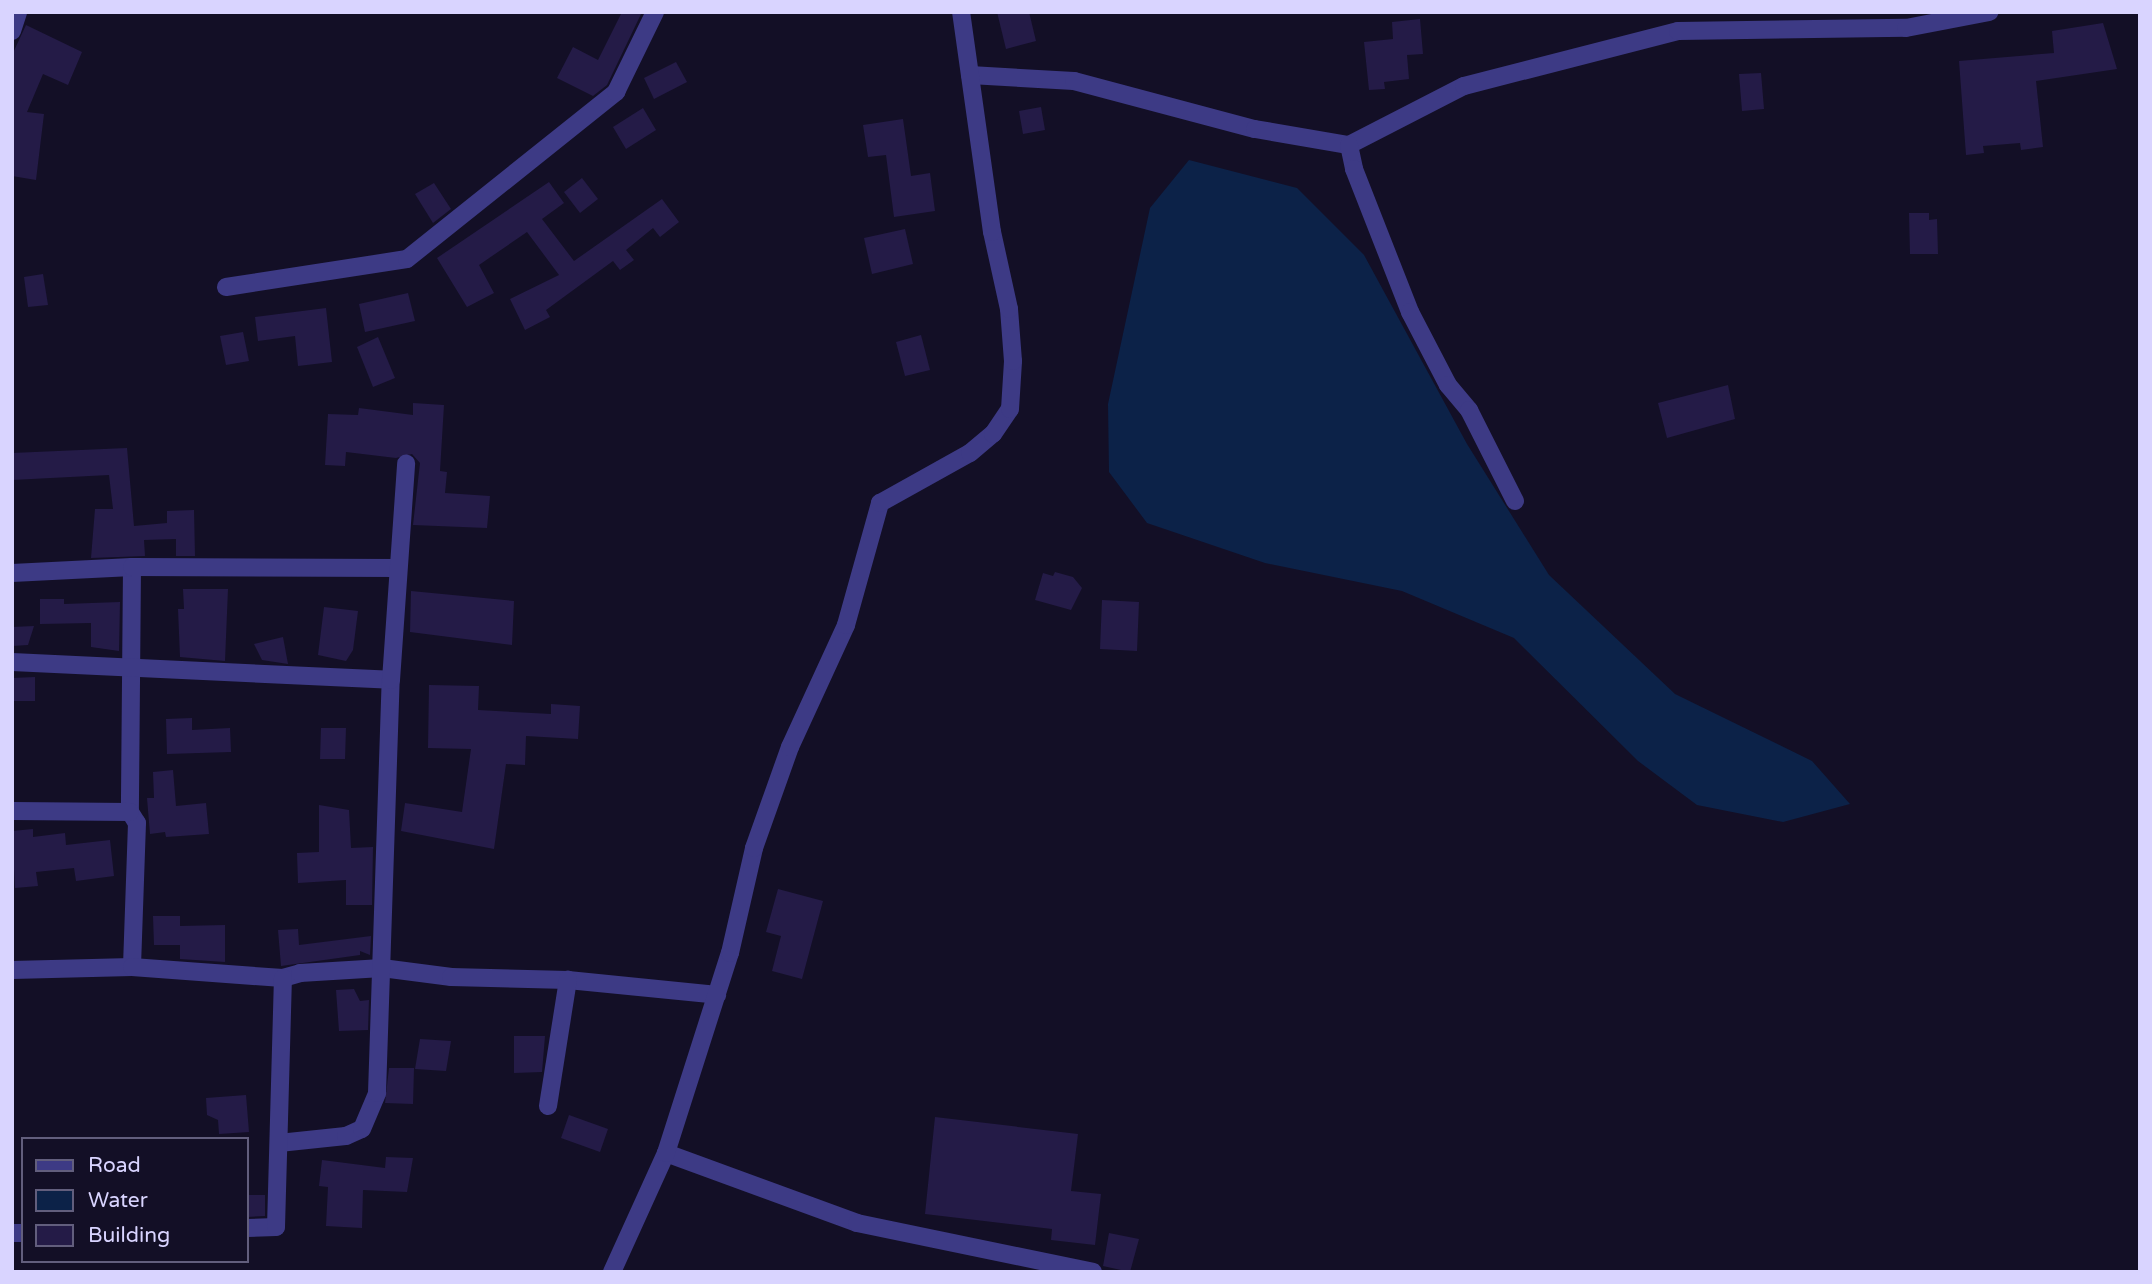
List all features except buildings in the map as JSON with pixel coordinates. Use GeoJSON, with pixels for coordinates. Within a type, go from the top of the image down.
{"type":"FeatureCollection","features":[{"type":"Feature","properties":{"kind":"street"},"geometry":{"type":"LineString","coordinates":[[12,31],[18,12]]}},
{"type":"Feature","properties":{"kind":"street"},"geometry":{"type":"LineString","coordinates":[[226,287],[407,259],[615,92],[654,12]]}},
{"type":"Feature","properties":{"kind":"street"},"geometry":{"type":"LineString","coordinates":[[612,1272],[666,1153],[717,995],[754,848],[790,747],[846,625],[880,503],[970,453],[993,434],[1010,410],[1013,361],[1009,309],[992,232],[961,12]]}},
{"type":"Feature","properties":{"kind":"street"},"geometry":{"type":"LineString","coordinates":[[970,75],[1074,81],[1255,129],[1349,145],[1464,86],[1678,32],[1906,28],[1989,12]]}},
{"type":"Feature","properties":{"kind":"street"},"geometry":{"type":"LineString","coordinates":[[1349,145],[1354,169],[1410,313],[1448,385],[1469,410],[1515,500]]}},
{"type":"Feature","properties":{"kind":"street"},"geometry":{"type":"LineString","coordinates":[[279,1143],[346,1136],[362,1129],[370,1119],[377,1093],[391,680],[400,590],[398,568],[406,464]]}},
{"type":"Feature","properties":{"kind":"street"},"geometry":{"type":"LineString","coordinates":[[12,573],[132,567],[398,568]]}},
{"type":"Feature","properties":{"kind":"street"},"geometry":{"type":"LineString","coordinates":[[132,567],[130,812],[137,824],[132,967]]}},
{"type":"Feature","properties":{"kind":"street"},"geometry":{"type":"LineString","coordinates":[[12,662],[391,680]]}},
{"type":"Feature","properties":{"kind":"street"},"geometry":{"type":"LineString","coordinates":[[12,811],[130,812]]}},
{"type":"Feature","properties":{"kind":"street"},"geometry":{"type":"LineString","coordinates":[[12,970],[132,967],[283,978],[300,973],[382,968],[451,977],[568,980],[717,995]]}},
{"type":"Feature","properties":{"kind":"street"},"geometry":{"type":"LineString","coordinates":[[248,1228],[276,1227],[283,978]]}},
{"type":"Feature","properties":{"kind":"street"},"geometry":{"type":"LineString","coordinates":[[548,1106],[568,980]]}},
{"type":"Feature","properties":{"kind":"street"},"geometry":{"type":"LineString","coordinates":[[666,1153],[857,1223],[1093,1272]]}},
{"type":"Feature","properties":{"kind":"water"},"geometry":{"type":"Polygon","coordinates":[[[1189,160],[1297,188],[1364,255],[1467,444],[1549,575],[1675,694],[1812,761],[1850,804],[1783,822],[1697,805],[1638,761],[1514,638],[1402,591],[1265,563],[1147,523],[1109,472],[1108,404],[1150,208],[1189,160]]]}}]}
